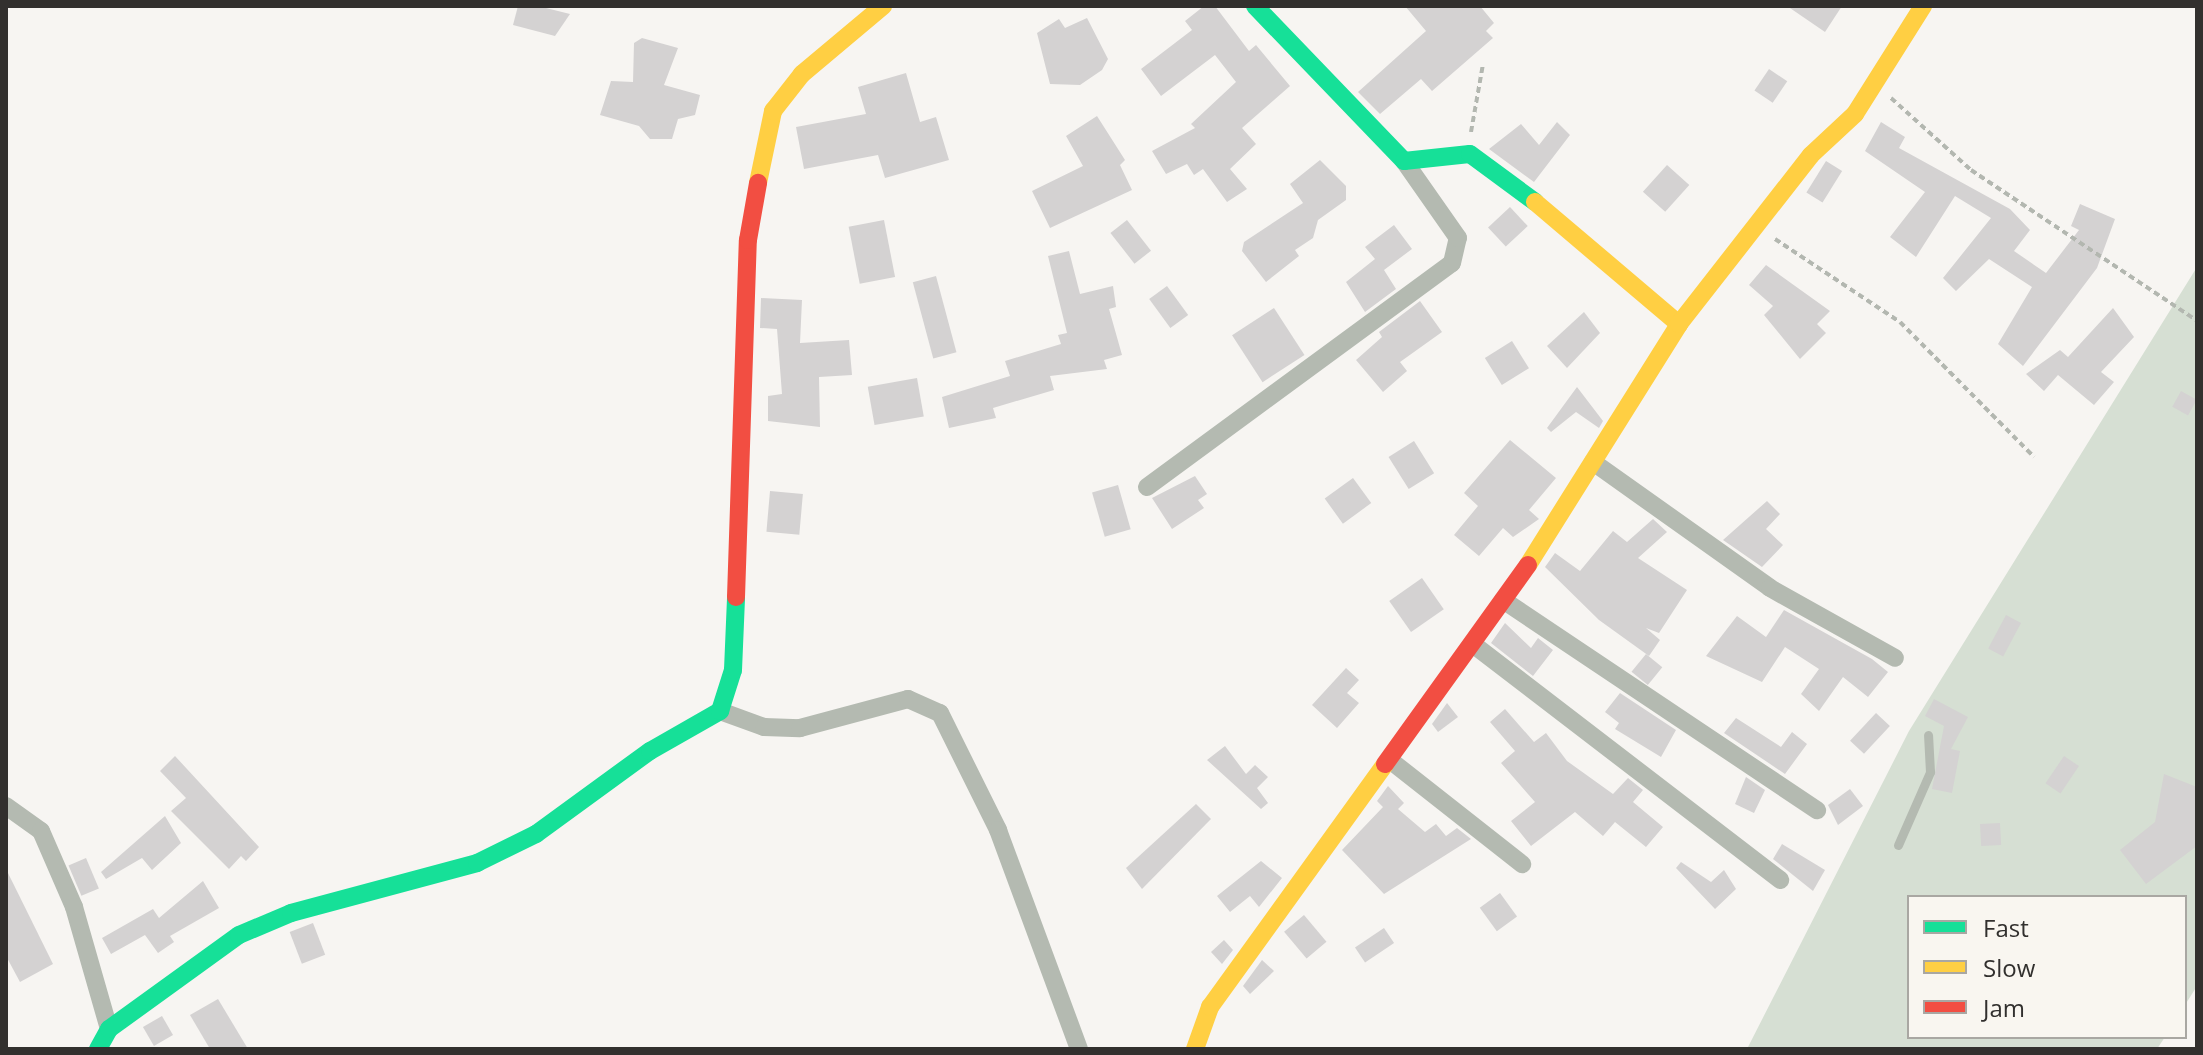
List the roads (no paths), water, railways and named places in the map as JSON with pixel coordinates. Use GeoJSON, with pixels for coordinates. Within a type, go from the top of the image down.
{"type":"FeatureCollection","features":[{"type":"Feature","properties":{"kind":"street"},"geometry":{"type":"LineString","coordinates":[[98,1049],[109,1029],[239,935],[291,913],[477,863],[536,834],[650,751],[720,711],[733,670],[748,240],[765,138],[773,111],[802,74],[883,6]]}},
{"type":"Feature","properties":{"kind":"street"},"geometry":{"type":"LineString","coordinates":[[1147,487],[1452,263],[1458,238],[1404,161],[1255,6]]}},
{"type":"Feature","properties":{"kind":"street"},"geometry":{"type":"LineString","coordinates":[[1195,1049],[1210,1007],[1474,645],[1679,324],[1874,83],[1923,6]]}},
{"type":"Feature","properties":{"kind":"street"},"geometry":{"type":"LineString","coordinates":[[1404,161],[1470,154],[1559,219],[1679,324]]}},
{"type":"Feature","properties":{"kind":"street"},"geometry":{"type":"LineString","coordinates":[[1593,462],[1770,588],[1895,658]]}},
{"type":"Feature","properties":{"kind":"street"},"geometry":{"type":"LineString","coordinates":[[1503,600],[1817,810]]}},
{"type":"Feature","properties":{"kind":"street"},"geometry":{"type":"LineString","coordinates":[[1474,645],[1780,880]]}},
{"type":"Feature","properties":{"kind":"street"},"geometry":{"type":"LineString","coordinates":[[720,711],[764,727],[800,728],[908,699],[940,713],[998,830],[1079,1049]]}},
{"type":"Feature","properties":{"kind":"street"},"geometry":{"type":"LineString","coordinates":[[1391,761],[1522,864]]}},
{"type":"Feature","properties":{"kind":"street"},"geometry":{"type":"LineString","coordinates":[[6,806],[41,831],[74,907],[109,1029]]}},
{"type":"Feature","properties":{"kind":"lane"},"geometry":{"type":"LineString","coordinates":[[1898,845],[1930,772],[1928,735]]}}]}
